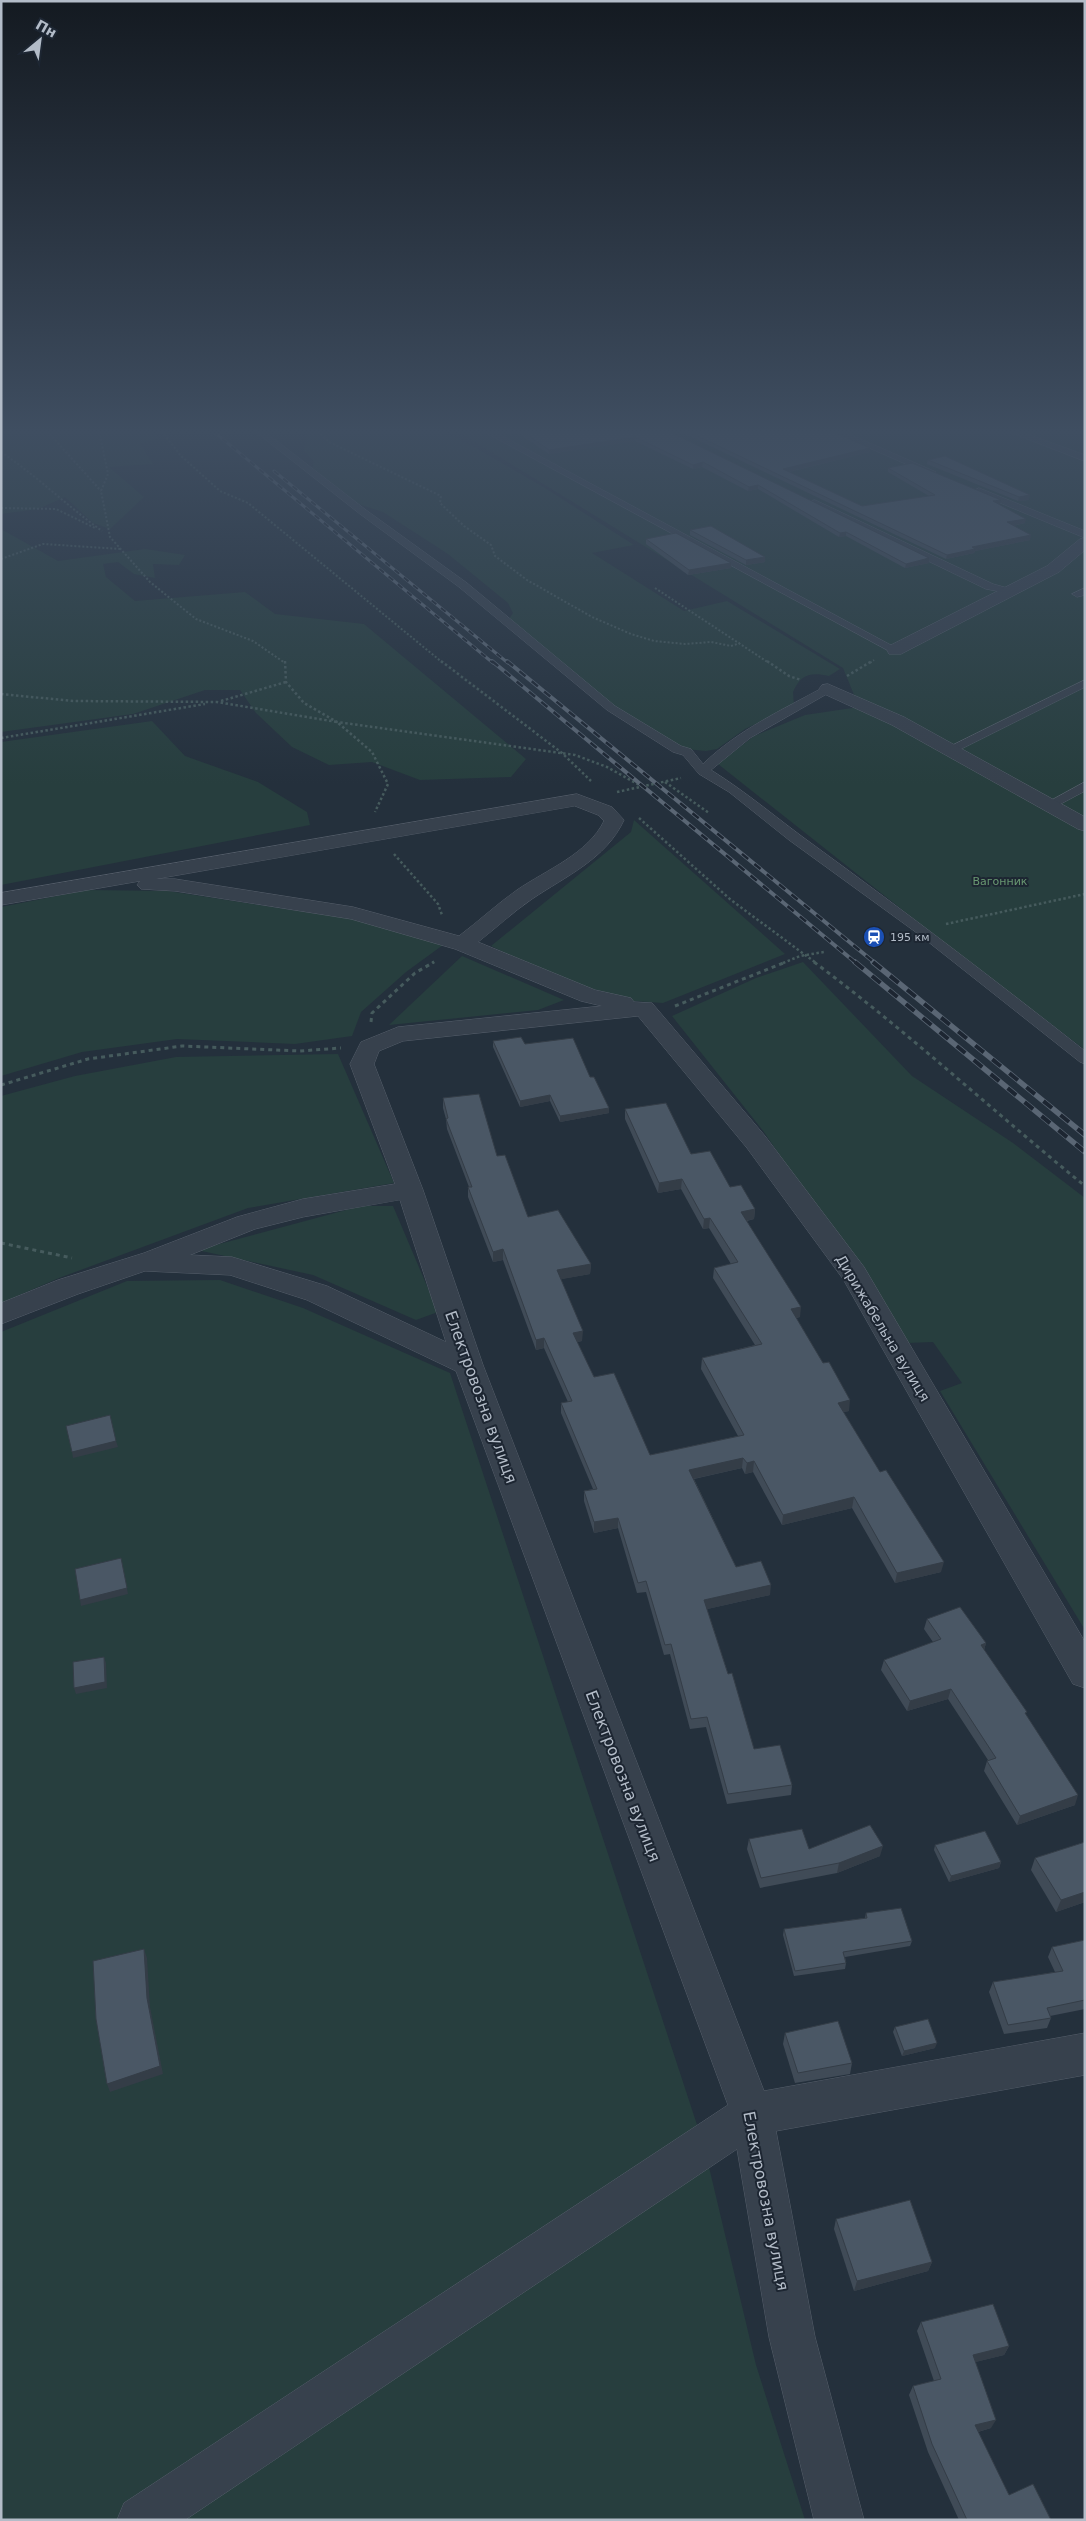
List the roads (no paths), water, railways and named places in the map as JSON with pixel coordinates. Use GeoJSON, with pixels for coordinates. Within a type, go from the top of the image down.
{"type":"FeatureCollection","features":[{"type":"Feature","properties":{"kind":"street"},"geometry":{"type":"LineString","coordinates":[[895,650],[1053,569],[1077,549]]}},
{"type":"Feature","properties":{"kind":"street"},"geometry":{"type":"LineString","coordinates":[[828,689],[898,721],[1085,825]]}},
{"type":"Feature","properties":{"kind":"street"},"geometry":{"type":"LineString","coordinates":[[1,900],[577,800],[605,811],[614,820],[610,832],[568,867],[532,889],[463,944]]}},
{"type":"Feature","properties":{"kind":"street"},"geometry":{"type":"LineString","coordinates":[[86,884],[175,885],[352,913],[463,944],[589,996],[644,1008]]}},
{"type":"Feature","properties":{"kind":"street","name":"Електровозна вулиця"},"geometry":{"type":"LineString","coordinates":[[644,1008],[398,1034],[369,1047],[362,1064],[410,1190],[468,1365],[752,2114],[792,2337],[840,2520]]}},
{"type":"Feature","properties":{"kind":"street","name":"Дирижабельна вулиця"},"geometry":{"type":"LineString","coordinates":[[644,1008],[756,1142],[854,1274],[1085,1674]]}},
{"type":"Feature","properties":{"kind":"street"},"geometry":{"type":"LineString","coordinates":[[1,1314],[68,1287],[144,1262],[265,1218],[303,1208],[410,1190]]}},
{"type":"Feature","properties":{"kind":"street"},"geometry":{"type":"LineString","coordinates":[[144,1262],[232,1266],[318,1293],[468,1365]]}},
{"type":"Feature","properties":{"kind":"street"},"geometry":{"type":"LineString","coordinates":[[142,2520],[752,2114],[1085,2054]]}},
{"type":"Feature","properties":{"kind":"lane"},"geometry":{"type":"LineString","coordinates":[[413,549],[463,585],[611,708],[677,749],[687,752],[703,771],[733,789],[794,837],[922,930],[1085,1059]]}},
{"type":"Feature","properties":{"kind":"lane"},"geometry":{"type":"LineString","coordinates":[[706,549],[895,650]]}},
{"type":"Feature","properties":{"kind":"lane"},"geometry":{"type":"LineString","coordinates":[[910,549],[990,587],[1013,591]]}},
{"type":"Feature","properties":{"kind":"lane"},"geometry":{"type":"LineString","coordinates":[[949,750],[1085,682]]}},
{"type":"Feature","properties":{"kind":"lane"},"geometry":{"type":"LineString","coordinates":[[703,771],[716,756],[763,726],[828,689]]}},
{"type":"Feature","properties":{"kind":"lane"},"geometry":{"type":"LineString","coordinates":[[1049,805],[1085,786]]}},
{"type":"Feature","properties":{"kind":"railway"},"geometry":{"type":"LineString","coordinates":[[355,549],[493,663]]}},
{"type":"Feature","properties":{"kind":"railway"},"geometry":{"type":"LineString","coordinates":[[369,549],[508,663]]}},
{"type":"Feature","properties":{"kind":"railway"},"geometry":{"type":"LineString","coordinates":[[492,661],[856,963]]}},
{"type":"Feature","properties":{"kind":"railway"},"geometry":{"type":"LineString","coordinates":[[507,661],[875,963]]}},
{"type":"Feature","properties":{"kind":"railway"},"geometry":{"type":"LineString","coordinates":[[855,962],[1085,1152]]}},
{"type":"Feature","properties":{"kind":"railway"},"geometry":{"type":"LineString","coordinates":[[873,962],[1085,1135]]}},
{"type":"Feature","properties":{"kind":"place","name":"195 км"},"geometry":{"type":"Point","coordinates":[874,937]}},
{"type":"Feature","properties":{"kind":"park label","name":"Вагонник"},"geometry":{"type":"Point","coordinates":[1000,881]}}]}
